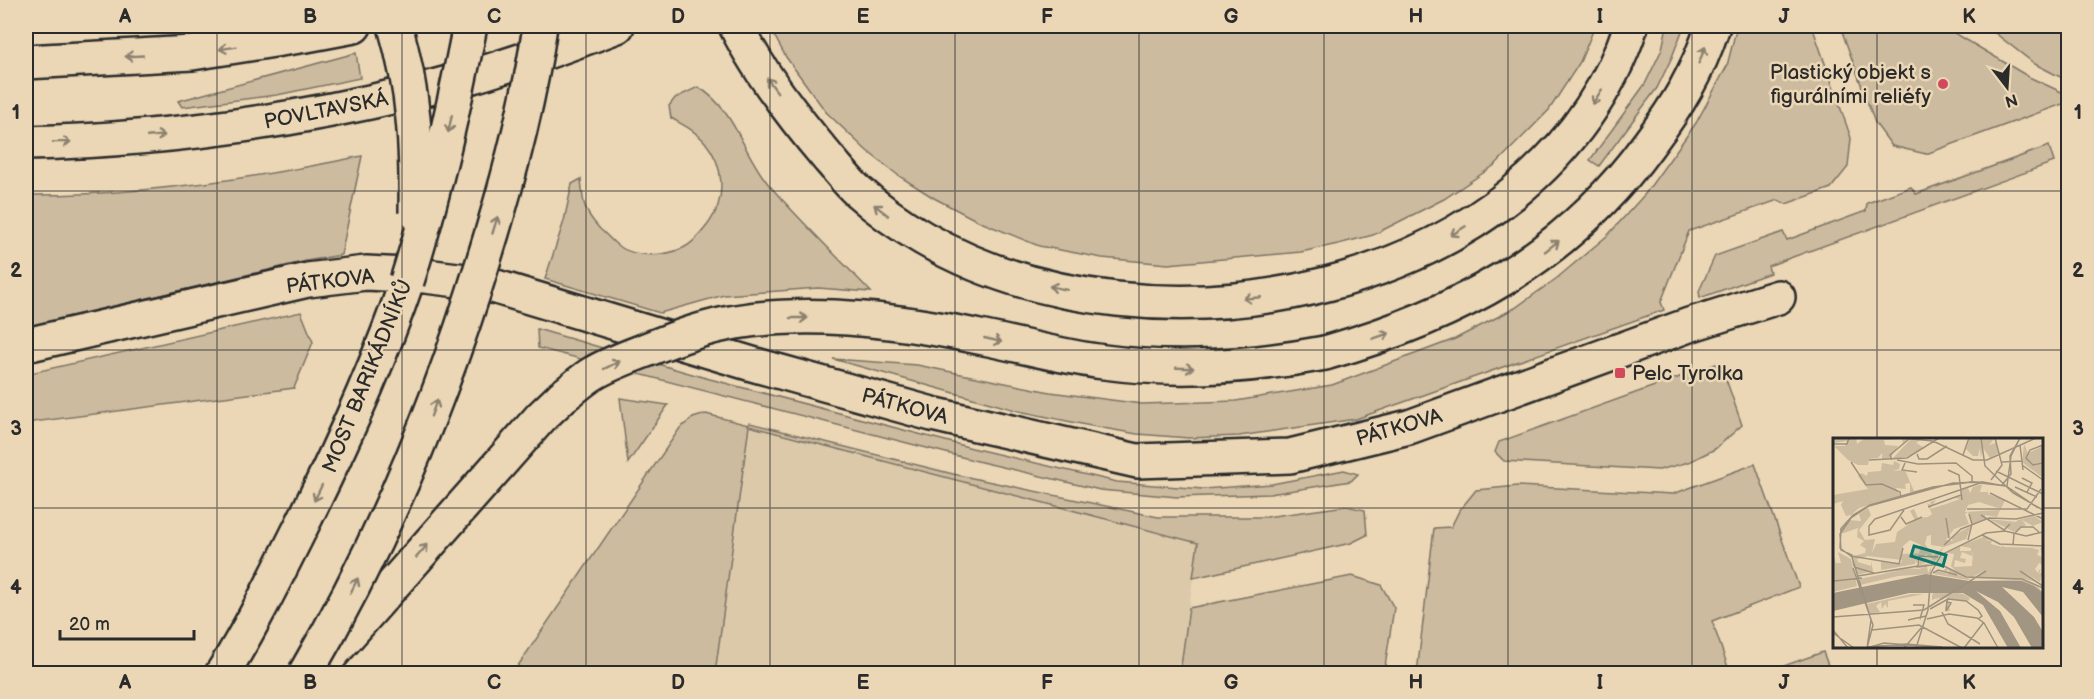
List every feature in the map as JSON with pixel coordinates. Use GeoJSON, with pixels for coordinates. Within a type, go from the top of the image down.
{"type":"FeatureCollection","features":[{"type":"Feature","properties":{"kind":"main road"},"geometry":{"type":"LineString","coordinates":[[26,62],[192,53],[354,26]]}},
{"type":"Feature","properties":{"kind":"main road"},"geometry":{"type":"LineString","coordinates":[[395,26],[407,73],[415,120],[416,222],[407,281]]}},
{"type":"Feature","properties":{"kind":"main road","name":"MOST BARIKÁDNÍKŮ"},"geometry":{"type":"LineString","coordinates":[[222,674],[268,592],[343,440],[387,338],[427,219],[470,26]]}},
{"type":"Feature","properties":{"kind":"main road"},"geometry":{"type":"LineString","coordinates":[[305,674],[343,609],[424,433],[466,314],[507,184],[534,70],[540,26]]}},
{"type":"Feature","properties":{"kind":"main road","name":"POVLTAVSKÁ"},"geometry":{"type":"LineString","coordinates":[[26,142],[155,137],[316,113],[415,92],[492,69],[617,26]]}},
{"type":"Feature","properties":{"kind":"main road"},"geometry":{"type":"LineString","coordinates":[[736,26],[763,73],[807,133],[857,191],[915,233],[960,256],[1040,285],[1129,300],[1181,303],[1261,297],[1309,289],[1379,268],[1420,252],[1458,231],[1526,181],[1554,154],[1601,92],[1621,55],[1631,26]]}},
{"type":"Feature","properties":{"kind":"main road"},"geometry":{"type":"LineString","coordinates":[[314,674],[541,417],[563,396],[592,374],[610,365],[703,329],[737,322],[778,318],[876,321],[982,338],[1104,363],[1155,367],[1198,368],[1250,365],[1324,353],[1407,327],[1456,305],[1513,274],[1557,243],[1612,192],[1666,122],[1690,84],[1713,26]]}},
{"type":"Feature","properties":{"kind":"main road","name":"PÁTKOVA"},"geometry":{"type":"LineString","coordinates":[[26,345],[308,280],[366,273],[425,276],[483,283],[752,364],[932,414],[1137,461],[1290,456],[1408,427],[1689,325],[1778,297]]}},
{"type":"Feature","properties":{"kind":"shaded area"},"geometry":{"type":"Polygon","coordinates":[[[769,26],[1595,26],[1580,62],[1549,110],[1495,165],[1444,199],[1373,235],[1338,244],[1301,252],[1168,264],[1102,258],[1039,246],[978,221],[934,198],[899,176],[867,151],[826,112],[786,57],[769,26]]]}},
{"type":"Feature","properties":{"kind":"shaded area"},"geometry":{"type":"Polygon","coordinates":[[[1667,26],[1684,26],[1657,88],[1599,166],[1590,160],[1645,84],[1662,49],[1667,26]]]}},
{"type":"Feature","properties":{"kind":"shaded area"},"geometry":{"type":"Polygon","coordinates":[[[1737,26],[1812,26],[1851,138],[1848,167],[1831,188],[1786,204],[1778,200],[1689,231],[1661,302],[1664,310],[1356,419],[1239,436],[1189,438],[1137,434],[1086,425],[1019,411],[833,359],[917,365],[1050,392],[1142,404],[1236,401],[1332,385],[1455,339],[1515,308],[1557,278],[1608,235],[1645,194],[1696,123],[1727,66],[1737,26]]]}},
{"type":"Feature","properties":{"kind":"shaded area"},"geometry":{"type":"Polygon","coordinates":[[[1840,26],[1943,26],[2029,77],[2068,95],[2068,102],[1926,154],[1892,146],[1875,123],[1840,26]]]}},
{"type":"Feature","properties":{"kind":"shaded area"},"geometry":{"type":"Polygon","coordinates":[[[1986,26],[2068,26],[2068,81],[2035,64],[1986,26]]]}},
{"type":"Feature","properties":{"kind":"shaded area"},"geometry":{"type":"Polygon","coordinates":[[[356,53],[360,78],[277,95],[182,107],[178,101],[356,53]]]}},
{"type":"Feature","properties":{"kind":"shaded area"},"geometry":{"type":"Polygon","coordinates":[[[698,87],[711,96],[730,119],[770,186],[871,292],[818,288],[724,295],[660,313],[545,279],[564,221],[572,184],[581,179],[584,203],[591,219],[617,245],[632,252],[649,255],[675,251],[690,244],[707,226],[715,213],[721,192],[716,161],[701,138],[671,118],[669,106],[675,98],[698,87]]]}},
{"type":"Feature","properties":{"kind":"shaded area"},"geometry":{"type":"Polygon","coordinates":[[[2049,146],[2054,162],[1768,266],[1770,273],[1700,298],[1699,291],[1715,256],[1783,232],[1787,240],[1866,211],[1867,203],[1911,187],[1916,194],[2049,146]]]}},
{"type":"Feature","properties":{"kind":"shaded area"},"geometry":{"type":"Polygon","coordinates":[[[362,156],[341,255],[306,261],[26,327],[26,195],[68,195],[153,189],[237,179],[362,156]]]}},
{"type":"Feature","properties":{"kind":"shaded area"},"geometry":{"type":"Polygon","coordinates":[[[301,312],[313,342],[294,388],[26,423],[26,374],[301,312]]]}},
{"type":"Feature","properties":{"kind":"shaded area"},"geometry":{"type":"Polygon","coordinates":[[[537,329],[706,378],[972,448],[1117,482],[1203,489],[1272,484],[1344,470],[1358,474],[1351,481],[1270,494],[1177,497],[1100,490],[981,462],[538,348],[537,329]]]}},
{"type":"Feature","properties":{"kind":"shaded area"},"geometry":{"type":"Polygon","coordinates":[[[1716,364],[1726,379],[1742,425],[1715,449],[1689,462],[1659,470],[1504,461],[1495,452],[1499,442],[1716,364]]]}},
{"type":"Feature","properties":{"kind":"shaded area"},"geometry":{"type":"Polygon","coordinates":[[[620,398],[668,405],[628,463],[620,398]]]}},
{"type":"Feature","properties":{"kind":"shaded area"},"geometry":{"type":"Polygon","coordinates":[[[706,414],[953,474],[1158,517],[1266,517],[1346,506],[1365,510],[1367,535],[1351,543],[1193,578],[1198,543],[749,426],[715,673],[513,673],[680,428],[693,418],[706,414]]]}},
{"type":"Feature","properties":{"kind":"shaded area"},"geometry":{"type":"Polygon","coordinates":[[[748,425],[1198,543],[1180,673],[715,674],[748,425]]]}},
{"type":"Feature","properties":{"kind":"shaded area"},"geometry":{"type":"Polygon","coordinates":[[[1755,464],[1799,587],[1712,621],[1730,673],[1417,673],[1434,528],[1451,527],[1459,511],[1476,490],[1518,486],[1673,494],[1755,464]]]}},
{"type":"Feature","properties":{"kind":"shaded area"},"geometry":{"type":"Polygon","coordinates":[[[1352,576],[1381,585],[1394,608],[1384,673],[1180,673],[1189,608],[1352,576]]]}},
{"type":"Feature","properties":{"kind":"shaded area"},"geometry":{"type":"Polygon","coordinates":[[[1823,652],[1831,673],[1764,673],[1823,652]]]}},
{"type":"Feature","properties":{"kind":"place","name":"Plastický objekt s figurálními reliéfy"},"geometry":{"type":"Point","coordinates":[1943,84]}},
{"type":"Feature","properties":{"kind":"place","name":"Pelc Tyrolka"},"geometry":{"type":"Point","coordinates":[1620,373]}}]}
